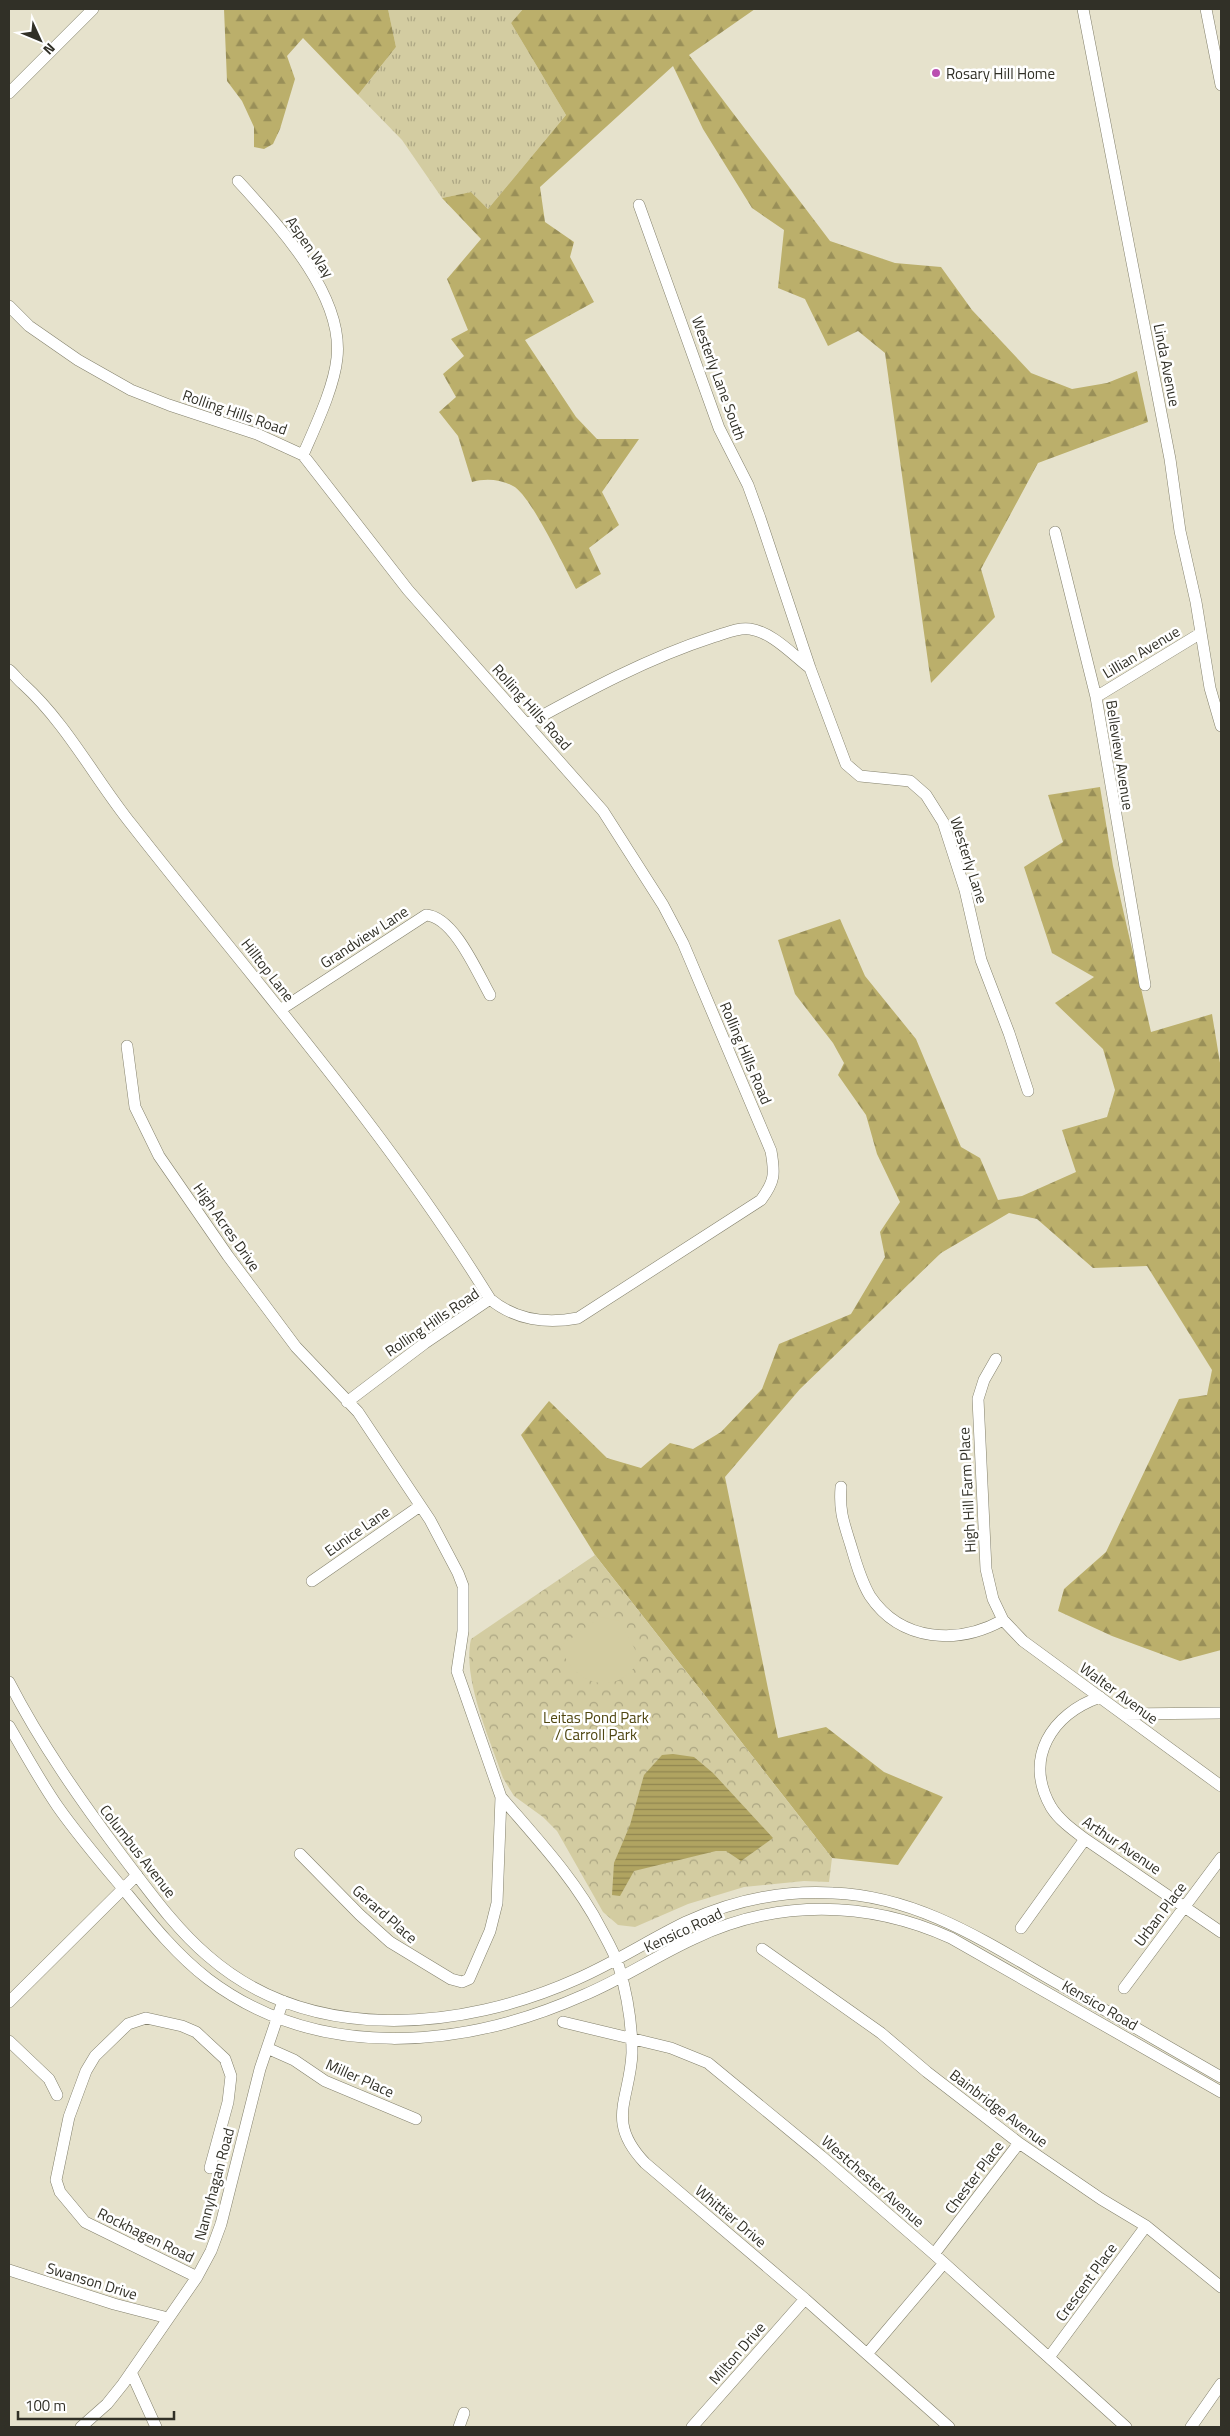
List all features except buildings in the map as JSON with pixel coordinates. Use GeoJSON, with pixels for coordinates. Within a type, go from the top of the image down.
{"type":"FeatureCollection","features":[{"type":"Feature","properties":{"kind":"street"},"geometry":{"type":"LineString","coordinates":[[9,93],[93,9]]}},
{"type":"Feature","properties":{"kind":"street","name":"Linda Avenue"},"geometry":{"type":"LineString","coordinates":[[1083,9],[1210,688],[1221,726]]}},
{"type":"Feature","properties":{"kind":"street"},"geometry":{"type":"LineString","coordinates":[[1206,9],[1221,85]]}},
{"type":"Feature","properties":{"kind":"street","name":"Aspen Way"},"geometry":{"type":"LineString","coordinates":[[238,181],[270,217],[311,270],[331,316],[337,343],[335,370],[303,454]]}},
{"type":"Feature","properties":{"kind":"street","name":"Westerly Lane South"},"geometry":{"type":"LineString","coordinates":[[639,205],[719,428],[748,485],[784,588]]}},
{"type":"Feature","properties":{"kind":"street","name":"Rolling Hills Road"},"geometry":{"type":"LineString","coordinates":[[9,306],[29,326],[78,360],[132,390],[169,405],[257,434],[303,454],[408,590],[603,810],[663,905],[683,943],[730,1049],[771,1152],[775,1171],[771,1186],[761,1200],[578,1318],[556,1322],[540,1320],[501,1308],[490,1298],[425,1343],[347,1402]]}},
{"type":"Feature","properties":{"kind":"street","name":"Belleview Avenue"},"geometry":{"type":"LineString","coordinates":[[1055,532],[1096,697],[1145,985]]}},
{"type":"Feature","properties":{"kind":"street","name":"Westerly Lane"},"geometry":{"type":"LineString","coordinates":[[784,588],[810,668],[850,769],[860,776],[910,781],[926,795],[943,822],[965,890],[982,960],[1028,1091]]}},
{"type":"Feature","properties":{"kind":"street"},"geometry":{"type":"LineString","coordinates":[[527,724],[671,651],[737,630],[757,631],[778,643],[810,668]]}},
{"type":"Feature","properties":{"kind":"street","name":"Lillian Avenue"},"geometry":{"type":"LineString","coordinates":[[1096,697],[1201,633]]}},
{"type":"Feature","properties":{"kind":"street","name":"Hilltop Lane"},"geometry":{"type":"LineString","coordinates":[[9,670],[55,716],[104,790],[280,1010],[398,1162],[441,1221],[490,1298]]}},
{"type":"Feature","properties":{"kind":"street","name":"Grandview Lane"},"geometry":{"type":"LineString","coordinates":[[280,1010],[426,915],[441,919],[452,931],[490,995]]}},
{"type":"Feature","properties":{"kind":"street","name":"High Acres Drive"},"geometry":{"type":"LineString","coordinates":[[126,1046],[135,1106],[159,1156],[228,1256],[296,1347],[347,1402]]}},
{"type":"Feature","properties":{"kind":"street","name":"High Hill Farm Place"},"geometry":{"type":"LineString","coordinates":[[996,1359],[984,1380],[978,1399],[978,1429],[986,1569],[993,1599],[1003,1620]]}},
{"type":"Feature","properties":{"kind":"street"},"geometry":{"type":"LineString","coordinates":[[347,1402],[358,1412],[445,1545],[463,1586],[463,1631],[457,1671],[501,1797],[569,1876],[593,1914],[619,1968]]}},
{"type":"Feature","properties":{"kind":"street"},"geometry":{"type":"LineString","coordinates":[[841,1487],[839,1508],[860,1576],[871,1597],[887,1615],[904,1626],[942,1637],[975,1633],[1003,1620]]}},
{"type":"Feature","properties":{"kind":"street","name":"Eunice Lane"},"geometry":{"type":"LineString","coordinates":[[312,1582],[420,1506]]}},
{"type":"Feature","properties":{"kind":"street","name":"Walter Avenue"},"geometry":{"type":"LineString","coordinates":[[1003,1620],[1023,1641],[1221,1786]]}},
{"type":"Feature","properties":{"kind":"street","name":"Columbus Avenue"},"geometry":{"type":"LineString","coordinates":[[9,1682],[77,1796],[137,1875],[182,1929],[208,1956],[239,1979],[283,2001]]}},
{"type":"Feature","properties":{"kind":"street","name":"Arthur Avenue"},"geometry":{"type":"LineString","coordinates":[[1100,1697],[1085,1702],[1053,1728],[1044,1742],[1040,1759],[1044,1786],[1051,1807],[1065,1824],[1085,1839],[1221,1932]]}},
{"type":"Feature","properties":{"kind":"street"},"geometry":{"type":"LineString","coordinates":[[1123,1714],[1221,1713]]}},
{"type":"Feature","properties":{"kind":"street"},"geometry":{"type":"LineString","coordinates":[[9,1726],[60,1809],[122,1888],[171,1946],[196,1969],[231,1995],[277,2018]]}},
{"type":"Feature","properties":{"kind":"street","name":"Gerard Place"},"geometry":{"type":"LineString","coordinates":[[300,1854],[360,1915],[390,1942],[418,1961],[451,1979],[462,1982],[469,1979],[490,1932],[496,1902],[501,1797]]}},
{"type":"Feature","properties":{"kind":"street"},"geometry":{"type":"LineString","coordinates":[[1022,1928],[1085,1839]]}},
{"type":"Feature","properties":{"kind":"street","name":"Urban Place"},"geometry":{"type":"LineString","coordinates":[[1124,1988],[1221,1858]]}},
{"type":"Feature","properties":{"kind":"street"},"geometry":{"type":"LineString","coordinates":[[9,2002],[137,1875]]}},
{"type":"Feature","properties":{"kind":"street","name":"Kensico Road"},"geometry":{"type":"LineString","coordinates":[[277,2018],[318,2032],[354,2037],[390,2038],[438,2035],[497,2024],[542,2012],[584,1996],[619,1968],[684,1923],[740,1902],[800,1893],[836,1893],[872,1897],[918,1909],[962,1928],[1221,2077]]}},
{"type":"Feature","properties":{"kind":"street","name":"Kensico Road"},"geometry":{"type":"LineString","coordinates":[[283,2001],[320,2013],[353,2019],[389,2021],[425,2019],[485,2009],[531,1997],[576,1980],[619,1968],[750,1918],[810,1909],[845,1909],[882,1914],[922,1925],[966,1945],[1221,2092]]}},
{"type":"Feature","properties":{"kind":"street","name":"Bainbridge Avenue"},"geometry":{"type":"LineString","coordinates":[[762,1949],[874,2028],[927,2072],[1019,2143],[1101,2199],[1146,2226],[1221,2287]]}},
{"type":"Feature","properties":{"kind":"street","name":"Whittier Drive"},"geometry":{"type":"LineString","coordinates":[[619,1968],[632,2054],[623,2116],[624,2130],[630,2147],[645,2163],[805,2299],[949,2427]]}},
{"type":"Feature","properties":{"kind":"street","name":"Nannyhagan Road"},"geometry":{"type":"LineString","coordinates":[[81,2427],[107,2404],[132,2372],[196,2277],[211,2251],[221,2224],[267,2048],[283,2001]]}},
{"type":"Feature","properties":{"kind":"street","name":"Rockhagen Road"},"geometry":{"type":"LineString","coordinates":[[196,2277],[85,2222],[60,2192],[56,2180],[69,2117],[86,2072],[95,2056],[128,2024],[146,2018],[182,2026],[196,2032],[225,2059],[231,2076],[228,2102],[210,2168]]}},
{"type":"Feature","properties":{"kind":"street","name":"Westchester Avenue"},"geometry":{"type":"LineString","coordinates":[[563,2022],[672,2048],[708,2063],[821,2156],[934,2254],[1050,2356],[1126,2427]]}},
{"type":"Feature","properties":{"kind":"street"},"geometry":{"type":"LineString","coordinates":[[9,2041],[49,2079],[57,2095]]}},
{"type":"Feature","properties":{"kind":"street","name":"Miller Place"},"geometry":{"type":"LineString","coordinates":[[267,2048],[294,2060],[325,2081],[416,2119]]}},
{"type":"Feature","properties":{"kind":"street","name":"Chester Place"},"geometry":{"type":"LineString","coordinates":[[934,2254],[1019,2143]]}},
{"type":"Feature","properties":{"kind":"street","name":"Crescent Place"},"geometry":{"type":"LineString","coordinates":[[1050,2356],[1146,2226]]}},
{"type":"Feature","properties":{"kind":"street"},"geometry":{"type":"LineString","coordinates":[[867,2354],[944,2263]]}},
{"type":"Feature","properties":{"kind":"street","name":"Swanson Drive"},"geometry":{"type":"LineString","coordinates":[[9,2270],[114,2304],[168,2318]]}},
{"type":"Feature","properties":{"kind":"street","name":"Milton Drive"},"geometry":{"type":"LineString","coordinates":[[692,2427],[805,2299]]}},
{"type":"Feature","properties":{"kind":"street"},"geometry":{"type":"LineString","coordinates":[[132,2372],[156,2427]]}},
{"type":"Feature","properties":{"kind":"street"},"geometry":{"type":"LineString","coordinates":[[1191,2427],[1221,2384]]}},
{"type":"Feature","properties":{"kind":"street"},"geometry":{"type":"LineString","coordinates":[[458,2427],[464,2413]]}},
{"type":"Feature","properties":{"kind":"green space"},"geometry":{"type":"Polygon","coordinates":[[[224,9],[388,9],[396,47],[358,95],[303,38],[287,56],[295,79],[280,129],[273,144],[264,149],[254,147],[254,127],[242,101],[227,81],[224,9]]]}},
{"type":"Feature","properties":{"kind":"green space"},"geometry":{"type":"Polygon","coordinates":[[[388,9],[523,9],[511,23],[566,115],[488,209],[471,192],[442,198],[402,140],[358,95],[396,47],[388,9]]]}},
{"type":"Feature","properties":{"kind":"green space"},"geometry":{"type":"Polygon","coordinates":[[[523,9],[755,9],[689,55],[830,241],[895,263],[941,267],[972,310],[1031,373],[1072,389],[1107,383],[1137,371],[1148,422],[1038,463],[981,569],[995,617],[931,683],[885,353],[858,331],[828,346],[805,299],[778,288],[784,230],[752,208],[703,129],[673,66],[540,187],[545,222],[574,242],[570,257],[594,302],[525,340],[576,417],[597,439],[639,439],[602,492],[619,525],[589,548],[601,574],[576,589],[538,517],[520,492],[513,486],[498,481],[472,482],[458,436],[439,412],[456,397],[443,374],[464,356],[451,339],[468,330],[447,279],[481,239],[442,198],[471,192],[488,209],[566,115],[511,23],[523,9]]]}},
{"type":"Feature","properties":{"kind":"green space"},"geometry":{"type":"Polygon","coordinates":[[[1100,787],[1113,866],[1151,1032],[1212,1014],[1221,1069],[1221,1650],[1180,1661],[1112,1636],[1058,1611],[1064,1589],[1106,1552],[1179,1399],[1207,1395],[1212,1370],[1147,1266],[1093,1268],[1037,1219],[1009,1213],[941,1253],[800,1389],[725,1477],[778,1738],[826,1727],[884,1772],[943,1797],[898,1865],[832,1858],[595,1555],[521,1435],[549,1401],[607,1458],[641,1468],[670,1443],[693,1449],[721,1432],[762,1389],[779,1344],[851,1314],[885,1257],[880,1232],[900,1202],[877,1154],[866,1115],[838,1075],[844,1063],[833,1043],[795,994],[778,940],[840,919],[865,976],[916,1039],[961,1147],[980,1158],[998,1200],[1022,1196],[1076,1172],[1062,1130],[1107,1117],[1115,1090],[1103,1049],[1055,1003],[1094,977],[1052,953],[1024,867],[1063,842],[1048,795],[1100,787]]]}},
{"type":"Feature","properties":{"kind":"green space","name":"Leitas Pond Park / Carroll Park"},"geometry":{"type":"Polygon","coordinates":[[[595,1555],[832,1858],[829,1882],[804,1881],[744,1887],[688,1904],[635,1927],[618,1925],[603,1912],[557,1831],[543,1817],[514,1796],[503,1778],[479,1709],[470,1672],[469,1655],[471,1639],[595,1555]]]}},
{"type":"Feature","properties":{"kind":"green space"},"geometry":{"type":"Polygon","coordinates":[[[600,1617],[619,1621],[640,1658],[631,1671],[621,1679],[609,1683],[585,1678],[575,1671],[566,1660],[561,1646],[600,1617]]]}},
{"type":"Feature","properties":{"kind":"shaded area"},"geometry":{"type":"Polygon","coordinates":[[[673,1754],[694,1757],[713,1773],[773,1838],[741,1861],[726,1851],[716,1851],[634,1871],[620,1896],[612,1895],[614,1863],[630,1825],[644,1775],[662,1755],[673,1754]]]}},
{"type":"Feature","properties":{"kind":"place","name":"Rosary Hill Home"},"geometry":{"type":"Point","coordinates":[936,73]}}]}
